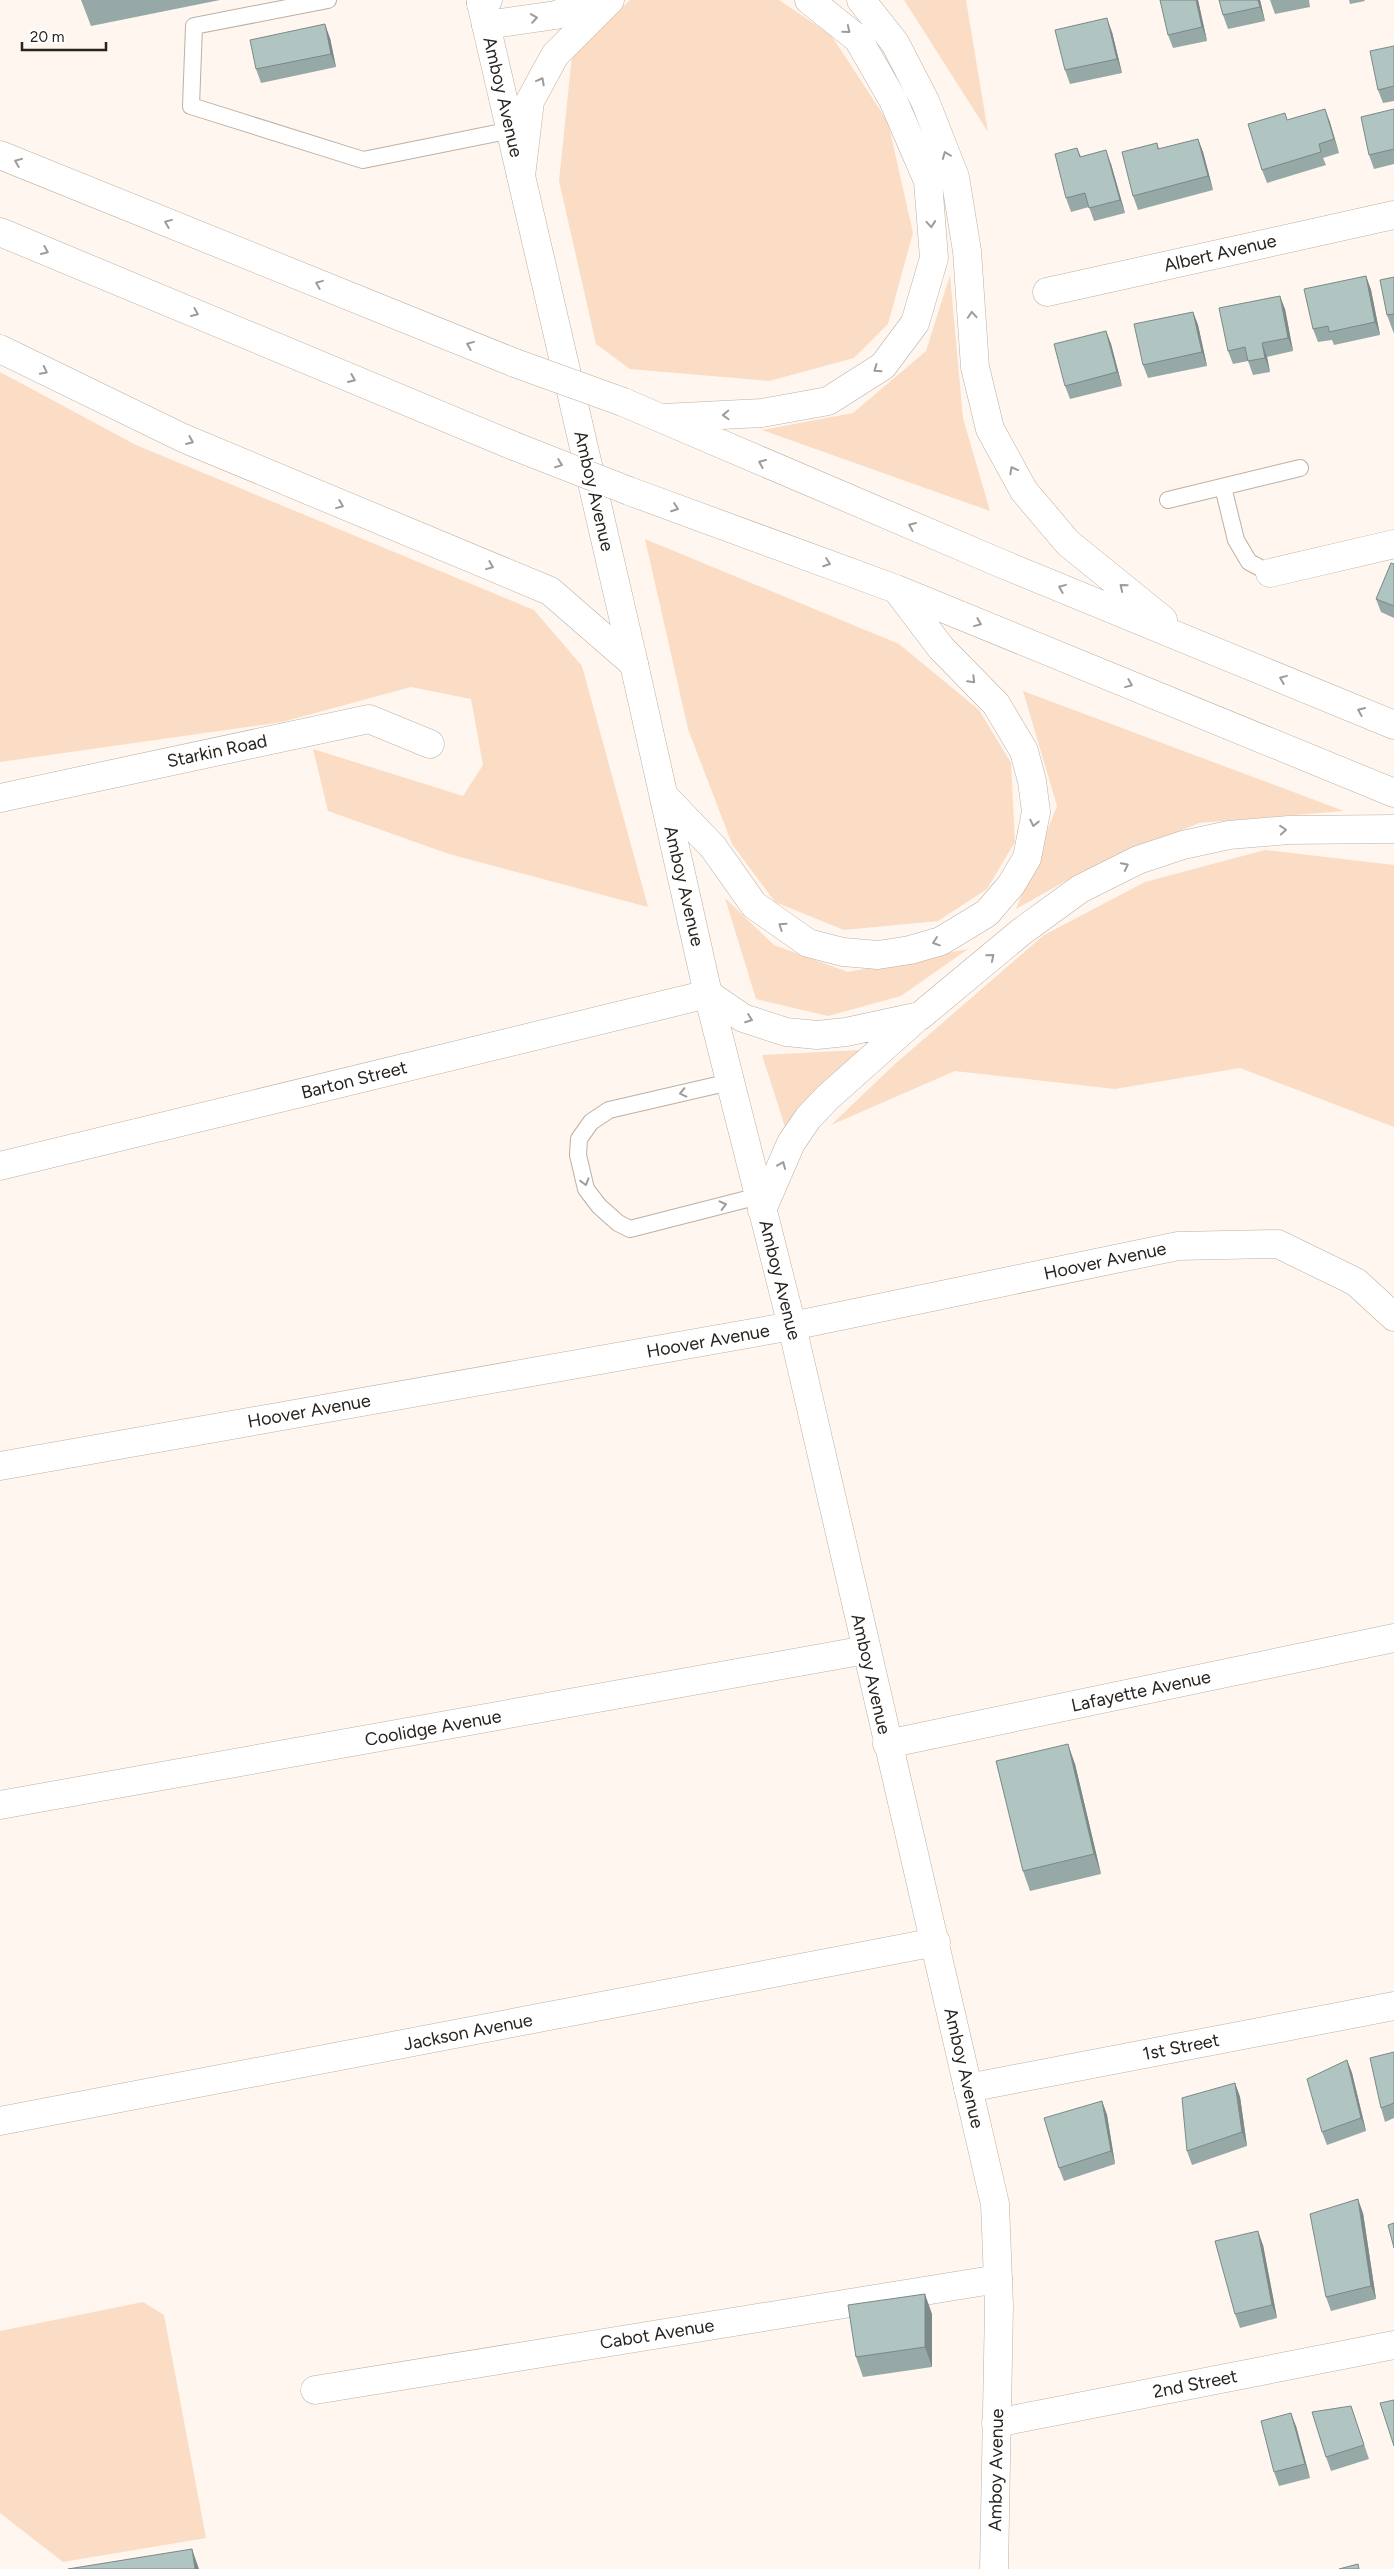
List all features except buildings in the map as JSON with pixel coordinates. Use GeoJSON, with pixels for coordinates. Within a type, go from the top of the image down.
{"type":"FeatureCollection","features":[{"type":"Feature","properties":{"kind":"main road"},"geometry":{"type":"LineString","coordinates":[[484,7],[556,14],[594,0]]}},
{"type":"Feature","properties":{"kind":"main road","name":"Amboy Avenue"},"geometry":{"type":"LineString","coordinates":[[519,129],[530,101],[555,54],[610,0]]}},
{"type":"Feature","properties":{"kind":"main road"},"geometry":{"type":"LineString","coordinates":[[657,418],[762,413],[828,401],[883,366],[915,323],[934,258],[928,181],[894,100],[858,39],[809,0]]}},
{"type":"Feature","properties":{"kind":"main road"},"geometry":{"type":"LineString","coordinates":[[861,0],[895,43],[925,101],[955,177],[967,251],[975,367],[990,429],[1024,491],[1068,543],[1188,640]]}},
{"type":"Feature","properties":{"kind":"main road","name":"Amboy Avenue"},"geometry":{"type":"LineString","coordinates":[[484,7],[519,129],[521,176],[708,994],[792,1326],[887,1744],[936,1942],[995,2204],[998,2279],[994,2569]]}},
{"type":"Feature","properties":{"kind":"main road"},"geometry":{"type":"LineString","coordinates":[[0,155],[515,363],[623,402],[657,418],[1394,725]]}},
{"type":"Feature","properties":{"kind":"main road","name":"Albert Avenue"},"geometry":{"type":"LineString","coordinates":[[1047,292],[1394,215]]}},
{"type":"Feature","properties":{"kind":"main road"},"geometry":{"type":"LineString","coordinates":[[0,232],[514,446],[629,491],[896,589],[1394,794]]}},
{"type":"Feature","properties":{"kind":"main road"},"geometry":{"type":"LineString","coordinates":[[0,350],[183,438],[550,591],[634,664]]}},
{"type":"Feature","properties":{"kind":"main road"},"geometry":{"type":"LineString","coordinates":[[1270,573],[1394,544]]}},
{"type":"Feature","properties":{"kind":"main road"},"geometry":{"type":"LineString","coordinates":[[664,796],[714,847],[754,905],[808,943],[843,952],[878,955],[910,950],[941,941],[987,912],[1011,884],[1027,858],[1036,812],[1032,781],[1024,751],[996,704],[941,648],[896,589]]}},
{"type":"Feature","properties":{"kind":"main road","name":"Starkin Road"},"geometry":{"type":"LineString","coordinates":[[0,798],[369,718],[430,744]]}},
{"type":"Feature","properties":{"kind":"main road"},"geometry":{"type":"LineString","coordinates":[[761,1203],[791,1144],[808,1118],[828,1097],[920,1016],[1021,932],[1080,889],[1138,860],[1183,845],[1230,835],[1289,830],[1394,829]]}},
{"type":"Feature","properties":{"kind":"main road"},"geometry":{"type":"LineString","coordinates":[[708,994],[743,1018],[786,1032],[817,1035],[846,1032],[920,1016]]}},
{"type":"Feature","properties":{"kind":"main road","name":"Barton Street"},"geometry":{"type":"LineString","coordinates":[[0,1166],[708,994]]}},
{"type":"Feature","properties":{"kind":"main road","name":"Hoover Avenue"},"geometry":{"type":"LineString","coordinates":[[0,1466],[792,1326],[1178,1246],[1230,1243],[1278,1244],[1317,1261],[1356,1282],[1394,1317]]}},
{"type":"Feature","properties":{"kind":"main road","name":"Lafayette Avenue"},"geometry":{"type":"LineString","coordinates":[[887,1744],[1394,1638]]}},
{"type":"Feature","properties":{"kind":"main road","name":"Coolidge Avenue"},"geometry":{"type":"LineString","coordinates":[[0,1805],[866,1650]]}},
{"type":"Feature","properties":{"kind":"main road","name":"Jackson Avenue"},"geometry":{"type":"LineString","coordinates":[[0,2121],[936,1942]]}},
{"type":"Feature","properties":{"kind":"main road","name":"1st Street"},"geometry":{"type":"LineString","coordinates":[[968,2088],[1394,2006]]}},
{"type":"Feature","properties":{"kind":"main road","name":"Cabot Avenue"},"geometry":{"type":"LineString","coordinates":[[315,2390],[998,2279]]}},
{"type":"Feature","properties":{"kind":"main road","name":"2nd Street"},"geometry":{"type":"LineString","coordinates":[[996,2423],[1394,2345]]}},
{"type":"Feature","properties":{"kind":"lane"},"geometry":{"type":"LineString","coordinates":[[328,0],[194,26],[191,106],[362,160],[519,129]]}},
{"type":"Feature","properties":{"kind":"lane"},"geometry":{"type":"LineString","coordinates":[[1168,500],[1300,468]]}},
{"type":"Feature","properties":{"kind":"lane"},"geometry":{"type":"LineString","coordinates":[[1223,487],[1236,540],[1249,562],[1270,573]]}},
{"type":"Feature","properties":{"kind":"lane"},"geometry":{"type":"LineString","coordinates":[[730,1082],[609,1110],[590,1122],[579,1139],[578,1155],[586,1189],[599,1206],[618,1223],[630,1229],[761,1203]]}},
{"type":"Feature","properties":{"kind":"shaded area"},"geometry":{"type":"Polygon","coordinates":[[[630,0],[779,0],[831,35],[888,122],[913,233],[888,324],[854,358],[769,381],[630,369],[596,344],[559,181],[572,56],[630,0]]]}},
{"type":"Feature","properties":{"kind":"shaded area"},"geometry":{"type":"Polygon","coordinates":[[[904,0],[966,0],[988,132],[904,0]]]}},
{"type":"Feature","properties":{"kind":"shaded area"},"geometry":{"type":"Polygon","coordinates":[[[950,275],[963,418],[990,511],[762,430],[853,413],[926,351],[950,275]]]}},
{"type":"Feature","properties":{"kind":"shaded area"},"geometry":{"type":"Polygon","coordinates":[[[0,372],[136,445],[534,610],[582,666],[648,907],[449,854],[328,811],[313,749],[463,796],[483,765],[471,699],[411,687],[282,722],[0,762],[0,372]]]}},
{"type":"Feature","properties":{"kind":"shaded area"},"geometry":{"type":"Polygon","coordinates":[[[645,539],[899,644],[979,710],[1011,763],[1015,842],[987,889],[938,921],[844,930],[775,902],[732,844],[688,729],[645,539]]]}},
{"type":"Feature","properties":{"kind":"shaded area"},"geometry":{"type":"Polygon","coordinates":[[[1023,691],[1344,811],[1199,823],[1069,879],[1016,909],[1057,806],[1023,691]]]}},
{"type":"Feature","properties":{"kind":"shaded area"},"geometry":{"type":"Polygon","coordinates":[[[1265,850],[1394,865],[1394,1127],[1240,1068],[1115,1089],[955,1071],[831,1125],[895,1064],[1044,935],[1145,882],[1265,850]]]}},
{"type":"Feature","properties":{"kind":"shaded area"},"geometry":{"type":"Polygon","coordinates":[[[725,898],[774,945],[848,972],[968,949],[901,996],[828,1016],[756,999],[725,898]]]}},
{"type":"Feature","properties":{"kind":"shaded area"},"geometry":{"type":"Polygon","coordinates":[[[860,1050],[785,1127],[762,1055],[860,1050]]]}},
{"type":"Feature","properties":{"kind":"shaded area"},"geometry":{"type":"Polygon","coordinates":[[[143,2302],[164,2315],[206,2538],[63,2562],[0,2513],[0,2331],[143,2302]]]}}]}
